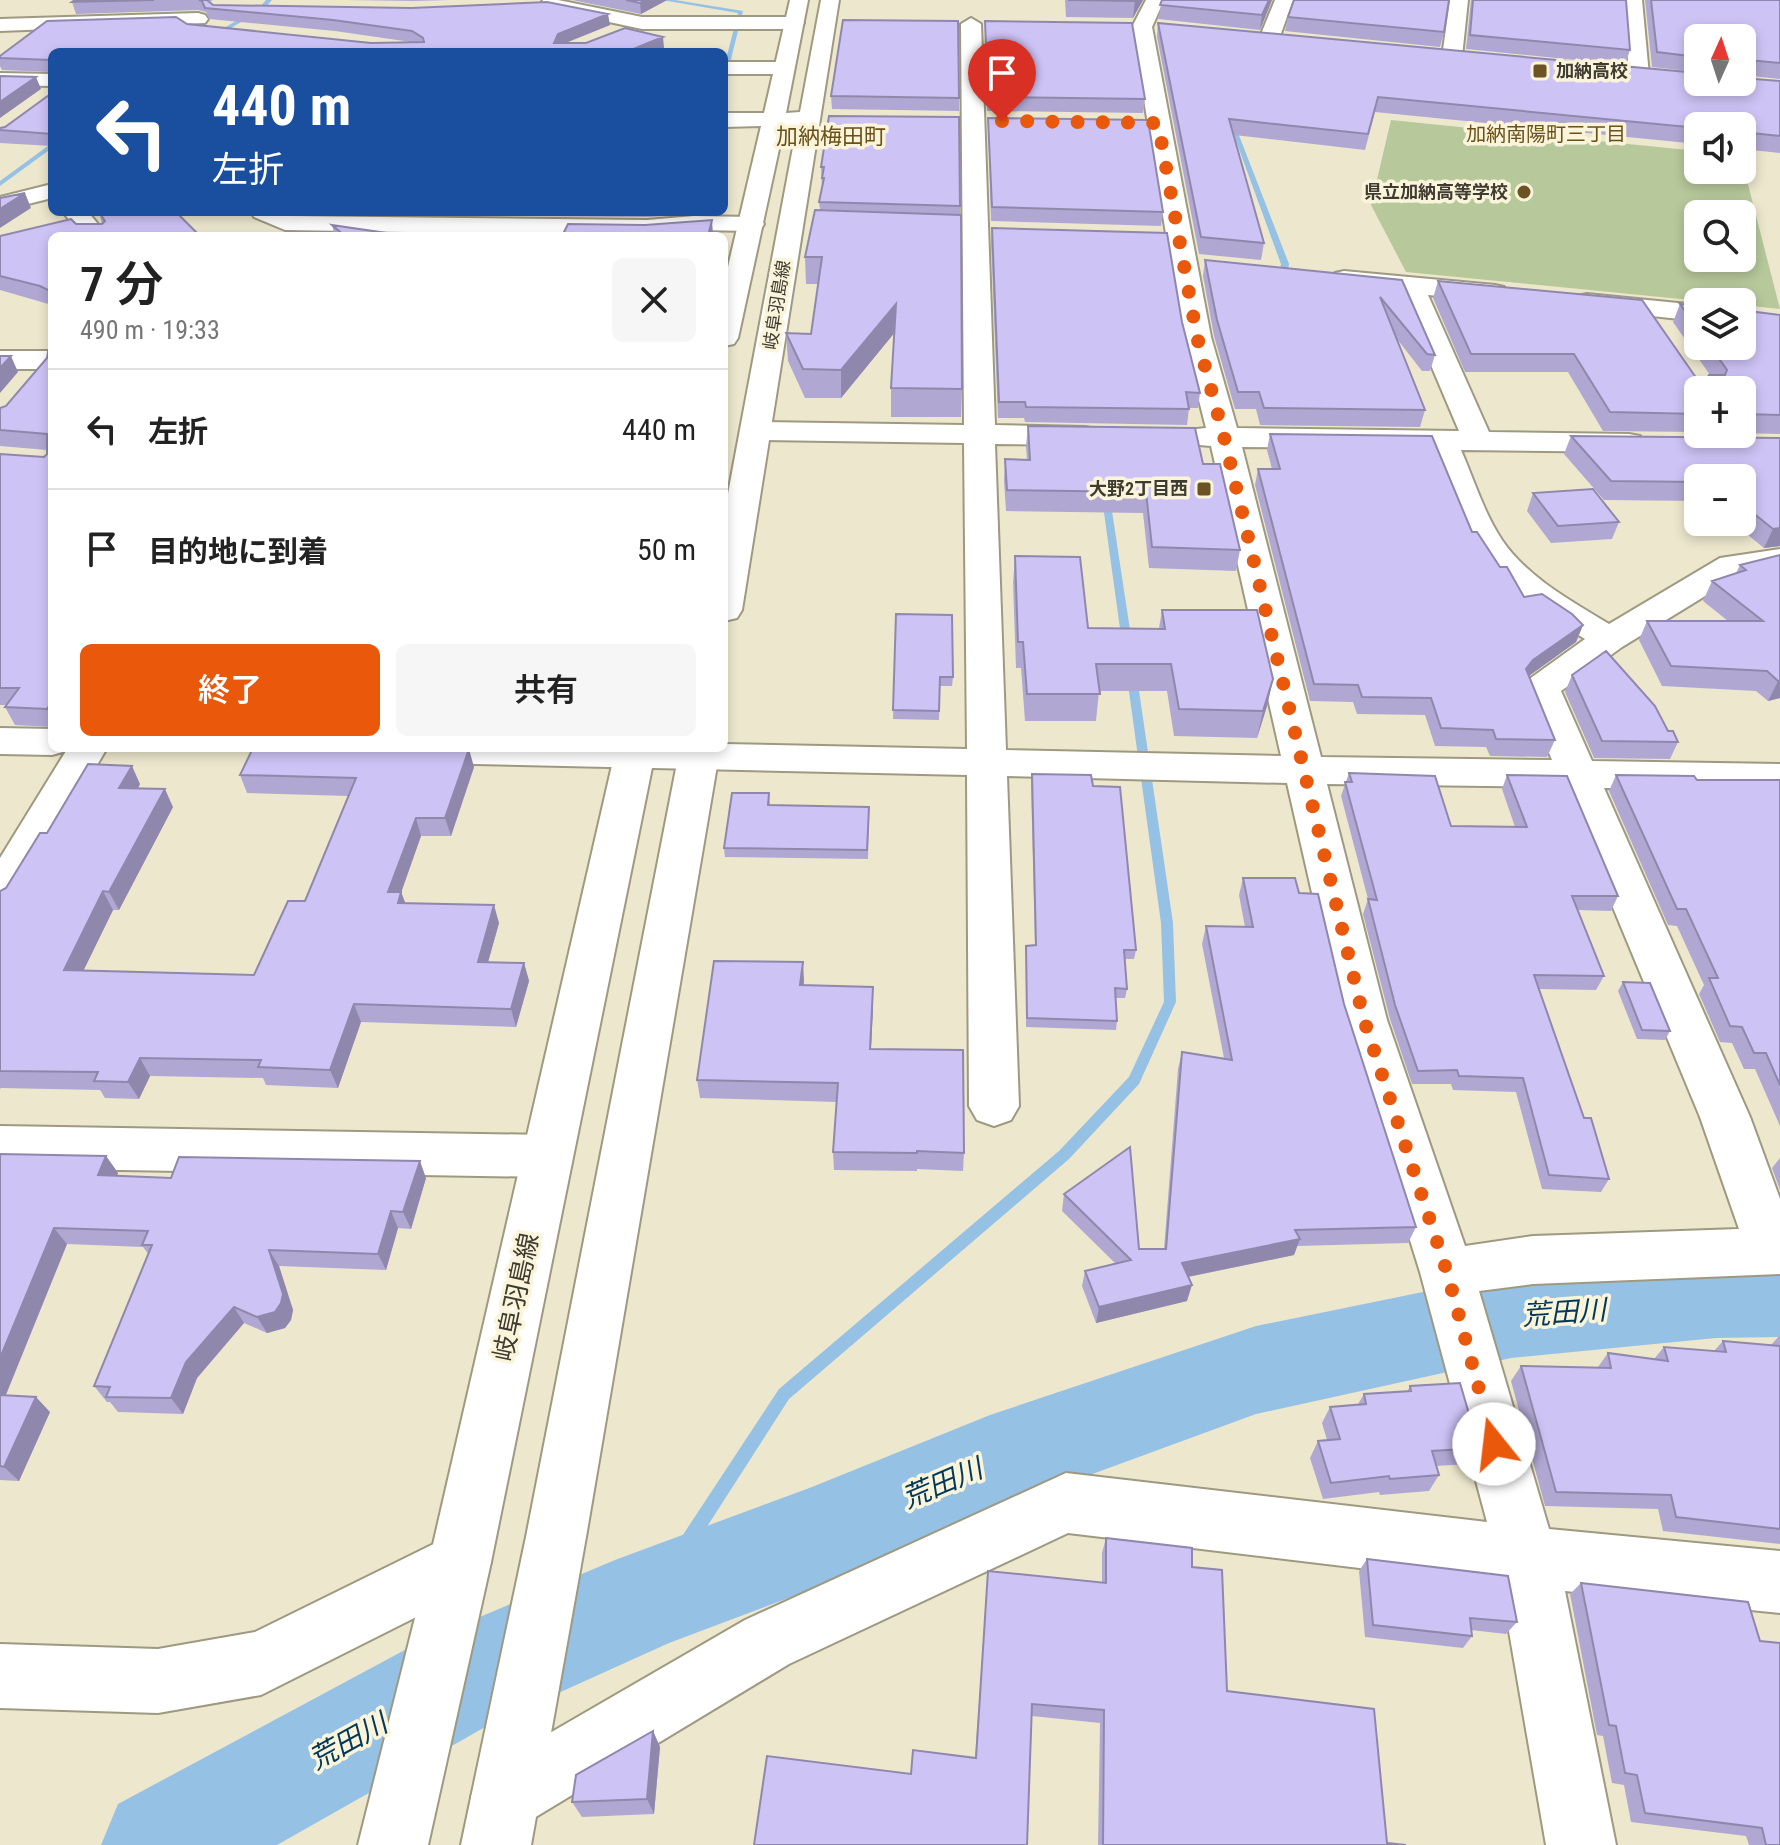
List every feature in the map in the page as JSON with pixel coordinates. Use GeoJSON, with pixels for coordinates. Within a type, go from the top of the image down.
{"type":"FeatureCollection","features":[{"type":"Feature","properties":{"kind":"street"},"geometry":{"type":"LineString","coordinates":[[1155,0],[1134,27],[1150,123],[1181,250],[1200,347],[1364,1020],[1450,1282],[1527,1557],[1581,1845]]}},
{"type":"Feature","properties":{"kind":"street"},"geometry":{"type":"LineString","coordinates":[[1270,39],[1284,0]]}},
{"type":"Feature","properties":{"kind":"street"},"geometry":{"type":"LineString","coordinates":[[1452,57],[1459,0]]}},
{"type":"Feature","properties":{"kind":"street"},"geometry":{"type":"LineString","coordinates":[[1633,0],[1638,75]]}},
{"type":"Feature","properties":{"kind":"street"},"geometry":{"type":"LineString","coordinates":[[527,4],[549,4],[642,23],[796,11]]}},
{"type":"Feature","properties":{"kind":"street"},"geometry":{"type":"LineString","coordinates":[[602,39],[674,6]]}},
{"type":"Feature","properties":{"kind":"street"},"geometry":{"type":"LineString","coordinates":[[165,43],[216,7]]}},
{"type":"Feature","properties":{"kind":"street","name":"岐阜羽島線"},"geometry":{"type":"LineString","coordinates":[[728,320],[752,224],[796,11]]}},
{"type":"Feature","properties":{"kind":"street","name":"岐阜羽島線"},"geometry":{"type":"LineString","coordinates":[[728,588],[790,225],[818,119],[832,16]]}},
{"type":"Feature","properties":{"kind":"street"},"geometry":{"type":"LineString","coordinates":[[79,44],[108,22]]}},
{"type":"Feature","properties":{"kind":"street"},"geometry":{"type":"LineString","coordinates":[[0,25],[195,23],[220,29]]}},
{"type":"Feature","properties":{"kind":"street"},"geometry":{"type":"LineString","coordinates":[[971,24],[964,121],[975,231],[994,1106]]}},
{"type":"Feature","properties":{"kind":"street"},"geometry":{"type":"LineString","coordinates":[[1134,27],[1166,29]]}},
{"type":"Feature","properties":{"kind":"street"},"geometry":{"type":"LineString","coordinates":[[728,68],[784,68]]}},
{"type":"Feature","properties":{"kind":"street"},"geometry":{"type":"LineString","coordinates":[[0,79],[43,80]]}},
{"type":"Feature","properties":{"kind":"street"},"geometry":{"type":"LineString","coordinates":[[728,120],[818,119]]}},
{"type":"Feature","properties":{"kind":"street"},"geometry":{"type":"LineString","coordinates":[[964,121],[1002,121]]}},
{"type":"Feature","properties":{"kind":"street"},"geometry":{"type":"LineString","coordinates":[[0,204],[48,192]]}},
{"type":"Feature","properties":{"kind":"street"},"geometry":{"type":"LineString","coordinates":[[78,216],[92,232]]}},
{"type":"Feature","properties":{"kind":"street"},"geometry":{"type":"LineString","coordinates":[[271,216],[285,223],[647,228],[694,223],[752,224]]}},
{"type":"Feature","properties":{"kind":"street"},"geometry":{"type":"LineString","coordinates":[[790,225],[821,226]]}},
{"type":"Feature","properties":{"kind":"street"},"geometry":{"type":"LineString","coordinates":[[944,230],[1006,232]]}},
{"type":"Feature","properties":{"kind":"street"},"geometry":{"type":"LineString","coordinates":[[1147,236],[1212,266]]}},
{"type":"Feature","properties":{"kind":"street"},"geometry":{"type":"LineString","coordinates":[[1315,276],[1522,296]]}},
{"type":"Feature","properties":{"kind":"street"},"geometry":{"type":"LineString","coordinates":[[1413,285],[1412,289],[1478,441]]}},
{"type":"Feature","properties":{"kind":"street"},"geometry":{"type":"LineString","coordinates":[[1568,301],[1654,320],[1684,315]]}},
{"type":"Feature","properties":{"kind":"street"},"geometry":{"type":"LineString","coordinates":[[0,360],[48,359]]}},
{"type":"Feature","properties":{"kind":"street"},"geometry":{"type":"LineString","coordinates":[[19,393],[48,362]]}},
{"type":"Feature","properties":{"kind":"street"},"geometry":{"type":"LineString","coordinates":[[756,431],[1118,436]]}},
{"type":"Feature","properties":{"kind":"street"},"geometry":{"type":"LineString","coordinates":[[1164,436],[1662,443]]}},
{"type":"Feature","properties":{"kind":"street"},"geometry":{"type":"LineString","coordinates":[[1441,440],[1484,538],[1504,564],[1537,594],[1609,639]]}},
{"type":"Feature","properties":{"kind":"street"},"geometry":{"type":"LineString","coordinates":[[1450,1282],[1533,1260],[1777,1251],[1725,1117],[1541,688],[1609,639],[1732,565],[1780,559]]}},
{"type":"Feature","properties":{"kind":"street"},"geometry":{"type":"LineString","coordinates":[[0,741],[48,742]]}},
{"type":"Feature","properties":{"kind":"street"},"geometry":{"type":"LineString","coordinates":[[0,894],[85,752]]}},
{"type":"Feature","properties":{"kind":"street","name":"岐阜羽島線"},"geometry":{"type":"LineString","coordinates":[[394,1840],[455,1583],[636,752]]}},
{"type":"Feature","properties":{"kind":"street"},"geometry":{"type":"LineString","coordinates":[[504,1801],[556,1537],[699,752]]}},
{"type":"Feature","properties":{"kind":"street"},"geometry":{"type":"LineString","coordinates":[[723,752],[988,763],[1780,777]]}},
{"type":"Feature","properties":{"kind":"street"},"geometry":{"type":"LineString","coordinates":[[0,1147],[546,1156]]}},
{"type":"Feature","properties":{"kind":"street"},"geometry":{"type":"LineString","coordinates":[[504,1801],[767,1642],[1066,1503],[1527,1557],[1780,1582]]}},
{"type":"Feature","properties":{"kind":"street"},"geometry":{"type":"LineString","coordinates":[[0,1676],[158,1681],[261,1663],[455,1583]]}},
{"type":"Feature","properties":{"kind":"green space"},"geometry":{"type":"Polygon","coordinates":[[[1391,120],[1684,150],[1684,184],[1748,184],[1752,200],[1684,200],[1684,272],[1756,272],[1756,216],[1780,309],[1756,306],[1756,288],[1684,288],[1684,299],[1406,272],[1371,205],[1391,120]]]}},
{"type":"Feature","properties":{"kind":"building"},"geometry":{"type":"Polygon","coordinates":[[[75,0],[154,0],[72,2],[75,0]]]}},
{"type":"Feature","properties":{"kind":"building"},"geometry":{"type":"Polygon","coordinates":[[[199,0],[207,0],[213,5],[411,8],[547,2],[608,14],[558,34],[554,43],[586,43],[625,28],[663,37],[636,48],[48,48],[48,60],[0,58],[47,21],[176,17],[187,24],[371,43],[424,42],[412,31],[205,8],[199,0]]]}},
{"type":"Feature","properties":{"kind":"building"},"geometry":{"type":"Polygon","coordinates":[[[1162,0],[1269,0],[1262,15],[1160,5],[1162,0]]]}},
{"type":"Feature","properties":{"kind":"building"},"geometry":{"type":"Polygon","coordinates":[[[1294,0],[1449,0],[1444,32],[1288,17],[1294,0]]]}},
{"type":"Feature","properties":{"kind":"building"},"geometry":{"type":"Polygon","coordinates":[[[1473,0],[1626,0],[1630,50],[1470,35],[1473,0]]]}},
{"type":"Feature","properties":{"kind":"building"},"geometry":{"type":"Polygon","coordinates":[[[1651,0],[1780,0],[1780,63],[1756,61],[1756,24],[1684,24],[1684,55],[1657,52],[1651,0]]]}},
{"type":"Feature","properties":{"kind":"building"},"geometry":{"type":"Polygon","coordinates":[[[843,20],[958,21],[959,98],[831,96],[843,20]]]}},
{"type":"Feature","properties":{"kind":"building"},"geometry":{"type":"Polygon","coordinates":[[[985,21],[1132,23],[1145,99],[988,97],[985,21]]]}},
{"type":"Feature","properties":{"kind":"building"},"geometry":{"type":"Polygon","coordinates":[[[1158,23],[1684,72],[1684,96],[1756,96],[1756,79],[1780,81],[1780,136],[1756,133],[1756,112],[1684,112],[1684,127],[1378,97],[1368,134],[1229,119],[1264,243],[1201,237],[1158,23]]]}},
{"type":"Feature","properties":{"kind":"building"},"geometry":{"type":"Polygon","coordinates":[[[0,76],[36,77],[0,102],[0,76]]]}},
{"type":"Feature","properties":{"kind":"building"},"geometry":{"type":"Polygon","coordinates":[[[48,96],[48,134],[0,130],[48,96]]]}},
{"type":"Feature","properties":{"kind":"building"},"geometry":{"type":"Polygon","coordinates":[[[829,116],[959,117],[960,206],[819,202],[829,116]]]}},
{"type":"Feature","properties":{"kind":"building"},"geometry":{"type":"Polygon","coordinates":[[[988,118],[1148,120],[1163,212],[992,207],[988,118]]]}},
{"type":"Feature","properties":{"kind":"building"},"geometry":{"type":"Polygon","coordinates":[[[25,193],[0,209],[0,198],[25,193]]]}},
{"type":"Feature","properties":{"kind":"building"},"geometry":{"type":"Polygon","coordinates":[[[815,210],[961,215],[962,389],[891,388],[896,304],[841,370],[803,369],[786,333],[811,334],[822,257],[805,257],[815,210]]]}},
{"type":"Feature","properties":{"kind":"building"},"geometry":{"type":"Polygon","coordinates":[[[102,216],[180,216],[196,232],[48,232],[48,290],[0,276],[0,236],[71,219],[76,224],[102,224],[105,221],[102,216]]]}},
{"type":"Feature","properties":{"kind":"building"},"geometry":{"type":"Polygon","coordinates":[[[712,220],[709,232],[564,232],[568,224],[645,225],[712,220]]]}},
{"type":"Feature","properties":{"kind":"building"},"geometry":{"type":"Polygon","coordinates":[[[332,225],[380,232],[340,232],[332,225]]]}},
{"type":"Feature","properties":{"kind":"building"},"geometry":{"type":"Polygon","coordinates":[[[992,228],[1167,233],[1182,322],[1200,393],[1186,392],[1189,409],[1026,407],[1025,402],[999,402],[992,228]]]}},
{"type":"Feature","properties":{"kind":"building"},"geometry":{"type":"Polygon","coordinates":[[[1205,260],[1402,280],[1435,355],[1427,354],[1380,297],[1425,410],[1264,408],[1259,392],[1238,392],[1217,320],[1205,260]]]}},
{"type":"Feature","properties":{"kind":"building"},"geometry":{"type":"Polygon","coordinates":[[[1438,281],[1642,300],[1695,376],[1684,376],[1684,414],[1610,412],[1574,354],[1471,354],[1438,281]]]}},
{"type":"Feature","properties":{"kind":"building"},"geometry":{"type":"Polygon","coordinates":[[[1756,312],[1780,315],[1780,415],[1756,414],[1756,376],[1708,376],[1725,375],[1727,370],[1720,360],[1756,360],[1756,312]]]}},
{"type":"Feature","properties":{"kind":"building"},"geometry":{"type":"Polygon","coordinates":[[[48,352],[48,707],[5,707],[19,688],[0,688],[0,454],[44,457],[47,454],[47,434],[0,430],[0,408],[6,406],[47,358],[48,352]]]}},
{"type":"Feature","properties":{"kind":"building"},"geometry":{"type":"Polygon","coordinates":[[[0,356],[11,356],[0,368],[0,356]]]}},
{"type":"Feature","properties":{"kind":"building"},"geometry":{"type":"Polygon","coordinates":[[[1028,426],[1195,428],[1203,464],[1220,464],[1240,550],[1152,547],[1146,492],[1007,490],[1005,459],[1030,460],[1028,426]]]}},
{"type":"Feature","properties":{"kind":"building"},"geometry":{"type":"Polygon","coordinates":[[[1270,434],[1432,436],[1472,532],[1477,532],[1500,567],[1507,567],[1524,597],[1542,594],[1583,625],[1533,660],[1526,669],[1555,740],[1496,739],[1493,730],[1441,728],[1431,698],[1362,697],[1358,685],[1314,684],[1258,469],[1280,469],[1270,434]]]}},
{"type":"Feature","properties":{"kind":"building"},"geometry":{"type":"Polygon","coordinates":[[[1571,436],[1684,437],[1684,448],[1756,448],[1756,438],[1780,438],[1780,528],[1773,529],[1756,515],[1756,464],[1684,464],[1684,482],[1611,481],[1571,436]]]}},
{"type":"Feature","properties":{"kind":"building"},"geometry":{"type":"Polygon","coordinates":[[[1593,489],[1619,522],[1558,526],[1533,493],[1593,489]]]}},
{"type":"Feature","properties":{"kind":"building"},"geometry":{"type":"Polygon","coordinates":[[[1780,555],[1780,681],[1767,671],[1671,666],[1647,621],[1763,621],[1712,581],[1746,570],[1740,565],[1780,555]]]}},
{"type":"Feature","properties":{"kind":"building"},"geometry":{"type":"Polygon","coordinates":[[[1015,556],[1080,557],[1088,628],[1165,629],[1162,610],[1257,610],[1273,679],[1263,711],[1179,709],[1171,664],[1096,664],[1100,694],[1027,694],[1023,642],[1018,642],[1015,556]]]}},
{"type":"Feature","properties":{"kind":"building"},"geometry":{"type":"Polygon","coordinates":[[[896,614],[952,615],[953,677],[940,677],[939,711],[893,710],[896,614]]]}},
{"type":"Feature","properties":{"kind":"building"},"geometry":{"type":"Polygon","coordinates":[[[1606,651],[1655,706],[1668,731],[1673,731],[1678,742],[1602,741],[1572,675],[1606,651]]]}},
{"type":"Feature","properties":{"kind":"building"},"geometry":{"type":"Polygon","coordinates":[[[251,752],[468,752],[445,818],[416,818],[388,892],[401,892],[398,903],[494,905],[478,962],[524,963],[511,1009],[354,1004],[330,1070],[258,1067],[261,1060],[140,1058],[128,1082],[94,1081],[98,1072],[0,1071],[0,891],[6,888],[40,833],[47,833],[88,764],[132,766],[119,788],[165,789],[109,892],[103,891],[64,970],[254,975],[288,901],[305,901],[356,778],[240,775],[251,752]]]}},
{"type":"Feature","properties":{"kind":"building"},"geometry":{"type":"Polygon","coordinates":[[[1349,773],[1435,776],[1451,826],[1527,827],[1507,775],[1567,776],[1618,896],[1572,896],[1604,976],[1534,975],[1584,1118],[1591,1118],[1609,1179],[1549,1175],[1523,1078],[1459,1076],[1457,1070],[1418,1071],[1395,1005],[1368,899],[1377,900],[1345,782],[1352,782],[1349,773]]]}},
{"type":"Feature","properties":{"kind":"building"},"geometry":{"type":"Polygon","coordinates":[[[1032,774],[1091,775],[1093,786],[1120,787],[1136,950],[1124,950],[1127,989],[1115,988],[1117,1021],[1027,1018],[1026,946],[1036,945],[1032,774]]]}},
{"type":"Feature","properties":{"kind":"building"},"geometry":{"type":"Polygon","coordinates":[[[1616,775],[1694,776],[1697,780],[1780,780],[1780,1085],[1766,1053],[1754,1053],[1742,1027],[1730,1026],[1709,978],[1718,978],[1686,909],[1677,909],[1616,775]]]}},
{"type":"Feature","properties":{"kind":"building"},"geometry":{"type":"Polygon","coordinates":[[[732,793],[769,793],[768,805],[869,807],[867,850],[724,848],[732,793]]]}},
{"type":"Feature","properties":{"kind":"building"},"geometry":{"type":"Polygon","coordinates":[[[1243,878],[1295,878],[1299,893],[1318,894],[1344,1004],[1416,1227],[1295,1230],[1300,1239],[1182,1263],[1192,1285],[1099,1307],[1085,1271],[1131,1260],[1064,1194],[1130,1147],[1139,1249],[1166,1249],[1182,1052],[1232,1060],[1206,926],[1253,927],[1243,878]]]}},
{"type":"Feature","properties":{"kind":"building"},"geometry":{"type":"Polygon","coordinates":[[[714,961],[803,962],[800,985],[873,987],[870,1049],[963,1050],[964,1153],[833,1152],[838,1083],[697,1080],[714,961]]]}},
{"type":"Feature","properties":{"kind":"building"},"geometry":{"type":"Polygon","coordinates":[[[1623,982],[1650,983],[1670,1031],[1642,1030],[1623,982]]]}},
{"type":"Feature","properties":{"kind":"building"},"geometry":{"type":"Polygon","coordinates":[[[0,1154],[106,1156],[98,1175],[171,1178],[179,1157],[420,1161],[403,1212],[391,1211],[378,1254],[269,1250],[283,1294],[275,1312],[257,1317],[234,1307],[186,1362],[171,1398],[106,1397],[110,1387],[94,1386],[152,1245],[142,1245],[148,1231],[54,1228],[0,1358],[0,1154]]]}},
{"type":"Feature","properties":{"kind":"building"},"geometry":{"type":"Polygon","coordinates":[[[1723,1341],[1780,1346],[1780,1529],[1676,1517],[1671,1495],[1556,1492],[1521,1366],[1611,1368],[1608,1353],[1668,1361],[1664,1347],[1726,1352],[1723,1341]]]}},
{"type":"Feature","properties":{"kind":"building"},"geometry":{"type":"Polygon","coordinates":[[[1460,1383],[1479,1448],[1432,1451],[1439,1475],[1390,1479],[1389,1476],[1331,1483],[1318,1441],[1340,1439],[1330,1407],[1366,1404],[1364,1394],[1411,1391],[1410,1386],[1460,1383]]]}},
{"type":"Feature","properties":{"kind":"building"},"geometry":{"type":"Polygon","coordinates":[[[0,1395],[36,1397],[4,1467],[0,1466],[0,1395]]]}},
{"type":"Feature","properties":{"kind":"building"},"geometry":{"type":"Polygon","coordinates":[[[1106,1538],[1192,1548],[1192,1567],[1222,1570],[1227,1691],[1374,1709],[1387,1843],[1406,1845],[1103,1845],[1104,1710],[1032,1704],[1027,1845],[754,1845],[767,1756],[911,1774],[913,1750],[976,1758],[988,1571],[1106,1583],[1106,1538]]]}},
{"type":"Feature","properties":{"kind":"building"},"geometry":{"type":"Polygon","coordinates":[[[1367,1559],[1508,1576],[1517,1622],[1470,1618],[1472,1636],[1373,1625],[1367,1559]]]}},
{"type":"Feature","properties":{"kind":"building"},"geometry":{"type":"Polygon","coordinates":[[[1581,1583],[1748,1602],[1760,1641],[1780,1643],[1780,1845],[1766,1845],[1762,1828],[1645,1813],[1637,1775],[1625,1773],[1616,1726],[1609,1725],[1581,1583]]]}},
{"type":"Feature","properties":{"kind":"building"},"geometry":{"type":"Polygon","coordinates":[[[653,1731],[647,1799],[572,1802],[576,1775],[653,1731]]]}},
{"type":"Feature","properties":{"kind":"waterway"},"geometry":{"type":"LineString","coordinates":[[215,35],[262,8],[269,0]]}},
{"type":"Feature","properties":{"kind":"waterway"},"geometry":{"type":"LineString","coordinates":[[665,0],[741,12],[728,62]]}},
{"type":"Feature","properties":{"kind":"waterway"},"geometry":{"type":"LineString","coordinates":[[1230,120],[1285,264],[1282,284]]}},
{"type":"Feature","properties":{"kind":"waterway"},"geometry":{"type":"LineString","coordinates":[[0,184],[48,148]]}},
{"type":"Feature","properties":{"kind":"waterway"},"geometry":{"type":"LineString","coordinates":[[1106,498],[1127,643]]}},
{"type":"Feature","properties":{"kind":"waterway"},"geometry":{"type":"LineString","coordinates":[[652,1597],[784,1394],[1064,1155],[1134,1080],[1170,1002],[1167,923],[1132,677]]}},
{"type":"Feature","properties":{"kind":"waterway","name":"荒田川"},"geometry":{"type":"LineString","coordinates":[[159,1845],[455,1683],[652,1597],[812,1538],[990,1463],[1256,1370],[1511,1316],[1716,1297],[1780,1296]]}},
{"type":"Feature","properties":{"kind":"place","name":"加納高校"},"geometry":{"type":"Point","coordinates":[1540,71]}},
{"type":"Feature","properties":{"kind":"place","name":"県立加納高等学校"},"geometry":{"type":"Point","coordinates":[1524,192]}},
{"type":"Feature","properties":{"kind":"place","name":"大野2丁目西"},"geometry":{"type":"Point","coordinates":[1204,489]}},
{"type":"Feature","properties":{"kind":"district","name":"加納南陽町三丁目"},"geometry":{"type":"Point","coordinates":[1546,134]}},
{"type":"Feature","properties":{"kind":"district","name":"加納梅田町"},"geometry":{"type":"Point","coordinates":[831,136]}},
{"type":"Feature","properties":{"kind":"route"},"geometry":{"type":"LineString","coordinates":[[1002,121],[1158,123],[1197,337],[1224,437],[1364,1020],[1447,1272],[1494,1444]]}}]}
